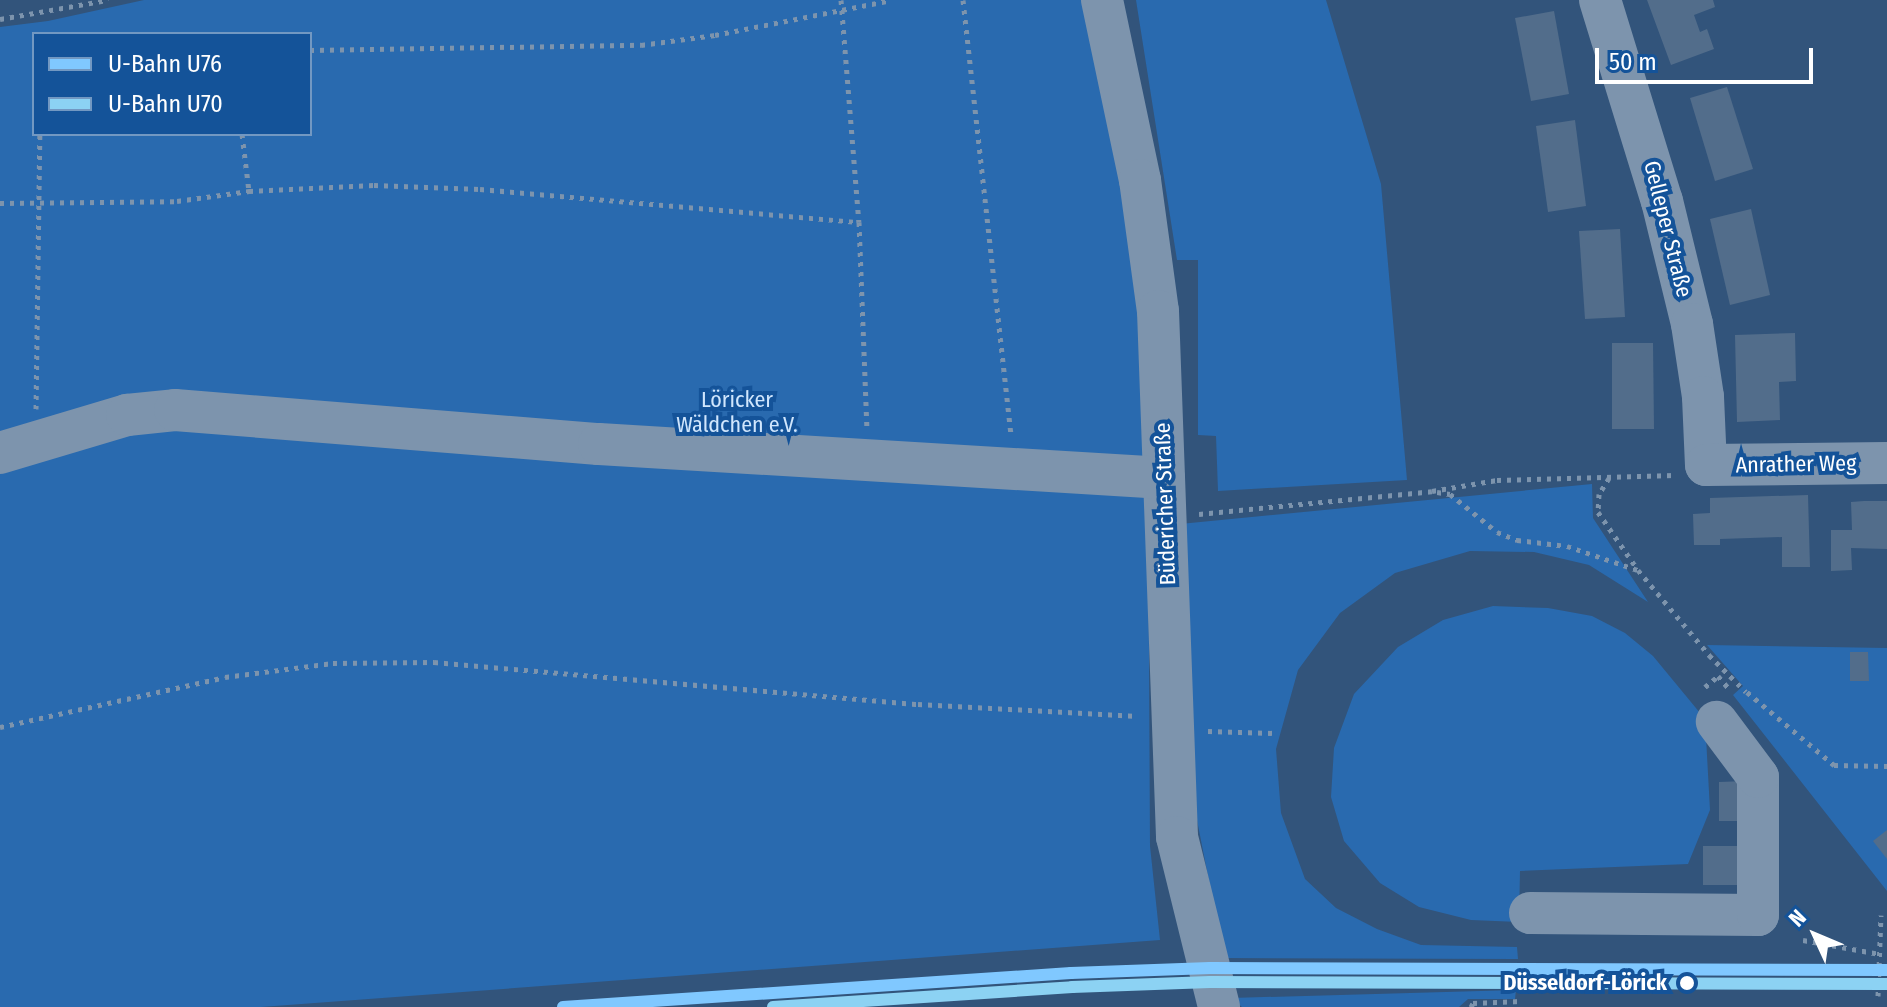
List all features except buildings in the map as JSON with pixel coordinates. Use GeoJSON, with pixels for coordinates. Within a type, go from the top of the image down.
{"type":"FeatureCollection","features":[{"type":"Feature","properties":{"kind":"street","name":"Büdericher Straße"},"geometry":{"type":"LineString","coordinates":[[1102,0],[1140,180],[1158,311],[1177,837],[1219,1007]]}},
{"type":"Feature","properties":{"kind":"street","name":"Gelleper Straße"},"geometry":{"type":"LineString","coordinates":[[1600,0],[1659,188],[1692,324],[1703,397],[1706,465]]}},
{"type":"Feature","properties":{"kind":"street"},"geometry":{"type":"LineString","coordinates":[[18,447],[127,415],[175,410],[599,444],[1014,469],[1165,498]]}},
{"type":"Feature","properties":{"kind":"street","name":"Anrather Weg"},"geometry":{"type":"LineString","coordinates":[[1706,465],[1887,463]]}},
{"type":"Feature","properties":{"kind":"street"},"geometry":{"type":"LineString","coordinates":[[1530,913],[1758,915],[1758,777],[1711,705]]}},
{"type":"Feature","properties":{"kind":"path"},"geometry":{"type":"LineString","coordinates":[[0,19],[31,16],[108,0]]}},
{"type":"Feature","properties":{"kind":"path"},"geometry":{"type":"LineString","coordinates":[[841,0],[859,222],[869,460]]}},
{"type":"Feature","properties":{"kind":"path"},"geometry":{"type":"LineString","coordinates":[[312,50],[641,45],[891,0]]}},
{"type":"Feature","properties":{"kind":"path"},"geometry":{"type":"LineString","coordinates":[[963,0],[1014,469]]}},
{"type":"Feature","properties":{"kind":"path"},"geometry":{"type":"LineString","coordinates":[[18,447],[38,203],[40,136]]}},
{"type":"Feature","properties":{"kind":"path"},"geometry":{"type":"LineString","coordinates":[[242,136],[249,191]]}},
{"type":"Feature","properties":{"kind":"path"},"geometry":{"type":"LineString","coordinates":[[0,203],[177,201],[249,191],[374,185],[480,189],[859,222]]}},
{"type":"Feature","properties":{"kind":"path"},"geometry":{"type":"LineString","coordinates":[[1165,498],[1432,491],[1497,480],[1688,475],[1706,465]]}},
{"type":"Feature","properties":{"kind":"path"},"geometry":{"type":"LineString","coordinates":[[1609,477],[1599,494],[1598,512],[1638,570],[1746,692]]}},
{"type":"Feature","properties":{"kind":"path"},"geometry":{"type":"LineString","coordinates":[[1432,491],[1450,494],[1497,532],[1517,540],[1567,546],[1638,570]]}},
{"type":"Feature","properties":{"kind":"path"},"geometry":{"type":"LineString","coordinates":[[0,727],[225,677],[333,663],[434,662],[1275,733]]}},
{"type":"Feature","properties":{"kind":"path"},"geometry":{"type":"LineString","coordinates":[[1711,705],[1718,676],[1731,691],[1738,685]]}},
{"type":"Feature","properties":{"kind":"path"},"geometry":{"type":"LineString","coordinates":[[1738,685],[1834,765],[1887,766]]}},
{"type":"Feature","properties":{"kind":"path"},"geometry":{"type":"LineString","coordinates":[[1878,996],[1881,915]]}},
{"type":"Feature","properties":{"kind":"path"},"geometry":{"type":"LineString","coordinates":[[1803,940],[1880,954]]}},
{"type":"Feature","properties":{"kind":"path"},"geometry":{"type":"LineString","coordinates":[[1528,962],[1528,992]]}},
{"type":"Feature","properties":{"kind":"path"},"geometry":{"type":"LineString","coordinates":[[1471,1007],[1473,1003],[1521,1001]]}},
{"type":"Feature","properties":{"kind":"green space","name":"Löricker Wäldchen e.V."},"geometry":{"type":"Polygon","coordinates":[[[144,0],[1091,0],[1147,261],[1150,846],[1160,940],[261,1007],[0,1007],[0,27],[48,21],[144,0]]]}},
{"type":"Feature","properties":{"kind":"green space"},"geometry":{"type":"Polygon","coordinates":[[[1136,0],[1326,0],[1381,184],[1407,480],[1218,491],[1216,436],[1198,435],[1198,260],[1177,260],[1136,0]]]}},
{"type":"Feature","properties":{"kind":"green space"},"geometry":{"type":"Polygon","coordinates":[[[1592,484],[1593,518],[1648,602],[1589,565],[1534,552],[1470,551],[1395,573],[1340,613],[1298,670],[1276,749],[1281,813],[1305,879],[1336,908],[1377,929],[1421,945],[1517,947],[1518,959],[1224,958],[1197,820],[1180,524],[1592,484]]]}},
{"type":"Feature","properties":{"kind":"green space"},"geometry":{"type":"Polygon","coordinates":[[[1493,606],[1548,608],[1592,616],[1625,633],[1653,656],[1705,719],[1710,810],[1688,864],[1520,871],[1519,922],[1471,920],[1419,907],[1380,883],[1344,841],[1331,797],[1334,748],[1354,694],[1398,647],[1443,620],[1493,606]]]}},
{"type":"Feature","properties":{"kind":"green space"},"geometry":{"type":"Polygon","coordinates":[[[1707,645],[1887,648],[1887,891],[1733,695],[1743,686],[1707,645]]]}},
{"type":"Feature","properties":{"kind":"green space"},"geometry":{"type":"Polygon","coordinates":[[[1516,990],[1515,999],[1468,999],[1459,1007],[1242,1007],[1231,998],[1516,990]]]}},
{"type":"Feature","properties":{"kind":"metro line","name":"U76"},"geometry":{"type":"LineString","coordinates":[[563,1007],[1071,973],[1210,968],[1887,970]]}},
{"type":"Feature","properties":{"kind":"metro line","name":"U70"},"geometry":{"type":"LineString","coordinates":[[773,1007],[1072,987],[1210,982],[1887,984]]}},
{"type":"Feature","properties":{"kind":"place","name":"Düsseldorf-Lörick"},"geometry":{"type":"Point","coordinates":[1687,983]}}]}
